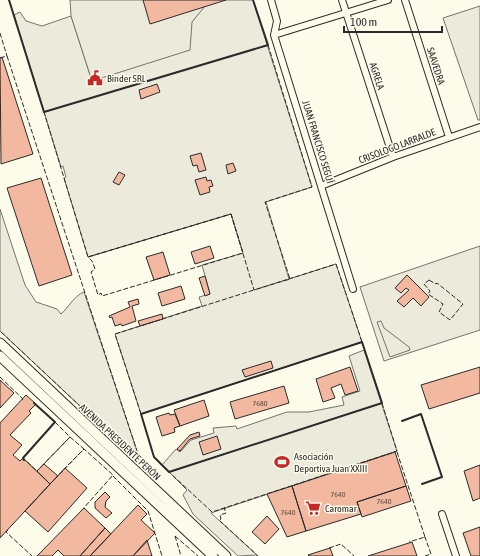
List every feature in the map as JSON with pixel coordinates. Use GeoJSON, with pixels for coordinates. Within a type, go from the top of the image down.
{"type":"FeatureCollection","features":[{"type":"Feature","properties":{"kind":"main road","name":"AVENIDA PRESIDENTE PERÓN"},"geometry":{"type":"LineString","coordinates":[[0,343],[226,556]]}},
{"type":"Feature","properties":{"kind":"main road","name":"AVENIDA PRESIDENTE PERÓN"},"geometry":{"type":"LineString","coordinates":[[0,356],[213,556]]}},
{"type":"Feature","properties":{"kind":"street","name":"JUAN FRANCISCO SEGUÍ"},"geometry":{"type":"LineString","coordinates":[[271,0],[277,21],[274,35],[354,290]]}},
{"type":"Feature","properties":{"kind":"street","name":"AGRELA"},"geometry":{"type":"LineString","coordinates":[[342,0],[393,157]]}},
{"type":"Feature","properties":{"kind":"street"},"geometry":{"type":"LineString","coordinates":[[274,35],[388,0]]}},
{"type":"Feature","properties":{"kind":"street","name":"SAAVEDRA"},"geometry":{"type":"LineString","coordinates":[[404,0],[449,137]]}},
{"type":"Feature","properties":{"kind":"street","name":"CRISOLOGO LARRALDE"},"geometry":{"type":"LineString","coordinates":[[321,186],[393,157],[480,127]]}},
{"type":"Feature","properties":{"kind":"street"},"geometry":{"type":"LineString","coordinates":[[442,514],[456,556]]}},
{"type":"Feature","properties":{"kind":"shaded area"},"geometry":{"type":"Polygon","coordinates":[[[70,0],[210,0],[192,22],[190,50],[92,81],[71,16],[70,0]]]}},
{"type":"Feature","properties":{"kind":"shaded area"},"geometry":{"type":"Polygon","coordinates":[[[208,0],[253,0],[312,187],[266,202],[289,279],[336,264],[362,342],[141,414],[115,334],[202,306],[199,297],[210,294],[202,265],[243,253],[231,214],[88,257],[64,178],[66,177],[63,166],[61,167],[14,15],[20,12],[26,21],[42,26],[71,16],[92,81],[192,22],[208,0]]]}},
{"type":"Feature","properties":{"kind":"shaded area"},"geometry":{"type":"Polygon","coordinates":[[[480,6],[480,120],[478,120],[443,18],[480,6]]]}},
{"type":"Feature","properties":{"kind":"shaded area"},"geometry":{"type":"Polygon","coordinates":[[[0,209],[25,285],[36,302],[57,309],[61,314],[74,299],[84,292],[137,451],[130,453],[0,331],[0,209]]]}},
{"type":"Feature","properties":{"kind":"shaded area"},"geometry":{"type":"Polygon","coordinates":[[[480,246],[480,330],[384,361],[360,287],[480,246]]]}},
{"type":"Feature","properties":{"kind":"shaded area"},"geometry":{"type":"Polygon","coordinates":[[[381,321],[384,328],[409,347],[410,350],[390,357],[377,322],[381,321]]]}},
{"type":"Feature","properties":{"kind":"shaded area","name":"Asociación Deportiva Juan XXIII"},"geometry":{"type":"Polygon","coordinates":[[[364,350],[397,451],[211,513],[257,555],[238,556],[193,514],[183,495],[187,490],[162,465],[176,449],[180,452],[191,440],[214,433],[213,428],[236,426],[237,429],[287,412],[309,412],[344,405],[342,397],[360,391],[349,356],[364,350]]]}},
{"type":"Feature","properties":{"kind":"building"},"geometry":{"type":"Polygon","coordinates":[[[143,0],[226,0],[150,24],[143,0]]]}},
{"type":"Feature","properties":{"kind":"building"},"geometry":{"type":"Polygon","coordinates":[[[2,57],[33,154],[1,164],[0,58],[2,57]]]}},
{"type":"Feature","properties":{"kind":"building"},"geometry":{"type":"Polygon","coordinates":[[[157,84],[160,92],[141,99],[139,90],[157,84]]]}},
{"type":"Feature","properties":{"kind":"building"},"geometry":{"type":"Polygon","coordinates":[[[201,153],[206,170],[199,172],[197,165],[193,166],[190,156],[201,153]]]}},
{"type":"Feature","properties":{"kind":"building"},"geometry":{"type":"Polygon","coordinates":[[[233,163],[236,171],[228,174],[226,165],[233,163]]]}},
{"type":"Feature","properties":{"kind":"building"},"geometry":{"type":"Polygon","coordinates":[[[119,172],[125,175],[119,185],[113,182],[119,172]]]}},
{"type":"Feature","properties":{"kind":"building"},"geometry":{"type":"Polygon","coordinates":[[[206,177],[207,181],[211,180],[213,186],[209,187],[210,192],[200,195],[195,180],[206,177]]]}},
{"type":"Feature","properties":{"kind":"building"},"geometry":{"type":"Polygon","coordinates":[[[41,178],[72,275],[39,286],[7,188],[41,178]]]}},
{"type":"Feature","properties":{"kind":"building"},"geometry":{"type":"Polygon","coordinates":[[[210,246],[214,258],[195,264],[191,252],[210,246]]]}},
{"type":"Feature","properties":{"kind":"building"},"geometry":{"type":"Polygon","coordinates":[[[163,252],[170,275],[154,280],[146,257],[163,252]]]}},
{"type":"Feature","properties":{"kind":"building"},"geometry":{"type":"Polygon","coordinates":[[[407,275],[429,297],[421,306],[413,298],[404,307],[397,301],[409,290],[406,288],[401,293],[395,288],[407,275]]]}},
{"type":"Feature","properties":{"kind":"building"},"geometry":{"type":"Polygon","coordinates":[[[205,276],[210,294],[205,296],[199,278],[205,276]]]}},
{"type":"Feature","properties":{"kind":"building"},"geometry":{"type":"Polygon","coordinates":[[[181,286],[185,299],[162,306],[158,293],[181,286]]]}},
{"type":"Feature","properties":{"kind":"building"},"geometry":{"type":"Polygon","coordinates":[[[138,299],[139,304],[132,306],[136,321],[122,326],[121,324],[115,326],[112,317],[110,318],[109,316],[130,307],[128,302],[138,299]]]}},
{"type":"Feature","properties":{"kind":"building"},"geometry":{"type":"Polygon","coordinates":[[[162,314],[163,319],[140,326],[138,321],[162,314]]]}},
{"type":"Feature","properties":{"kind":"building"},"geometry":{"type":"Polygon","coordinates":[[[271,361],[273,368],[245,377],[242,370],[271,361]]]}},
{"type":"Feature","properties":{"kind":"building"},"geometry":{"type":"Polygon","coordinates":[[[350,367],[358,391],[345,395],[341,384],[331,388],[335,398],[323,402],[316,379],[350,367]]]}},
{"type":"Feature","properties":{"kind":"building"},"geometry":{"type":"Polygon","coordinates":[[[480,367],[480,393],[429,409],[421,385],[480,367]]]}},
{"type":"Feature","properties":{"kind":"building"},"geometry":{"type":"Polygon","coordinates":[[[0,380],[14,393],[0,408],[0,380]]]}},
{"type":"Feature","properties":{"kind":"building"},"geometry":{"type":"Polygon","coordinates":[[[284,386],[289,403],[235,419],[230,402],[284,386]]]}},
{"type":"Feature","properties":{"kind":"building"},"geometry":{"type":"Polygon","coordinates":[[[26,395],[36,404],[29,411],[31,413],[10,435],[22,445],[13,455],[20,461],[23,458],[50,484],[0,538],[0,423],[26,395]]]}},
{"type":"Feature","properties":{"kind":"building"},"geometry":{"type":"Polygon","coordinates":[[[204,400],[209,416],[180,426],[174,410],[204,400]]]}},
{"type":"Feature","properties":{"kind":"building"},"geometry":{"type":"Polygon","coordinates":[[[169,413],[170,415],[175,414],[180,426],[174,428],[175,432],[162,436],[156,417],[169,413]]]}},
{"type":"Feature","properties":{"kind":"building"},"geometry":{"type":"Polygon","coordinates":[[[199,432],[200,436],[190,439],[180,451],[177,449],[190,435],[199,432]]]}},
{"type":"Feature","properties":{"kind":"building"},"geometry":{"type":"Polygon","coordinates":[[[217,436],[221,449],[203,455],[199,442],[217,436]]]}},
{"type":"Feature","properties":{"kind":"building"},"geometry":{"type":"Polygon","coordinates":[[[395,452],[406,486],[357,502],[361,514],[306,531],[292,486],[395,452]]]}},
{"type":"Feature","properties":{"kind":"building"},"geometry":{"type":"Polygon","coordinates":[[[44,464],[58,476],[50,484],[37,471],[44,464]]]}},
{"type":"Feature","properties":{"kind":"building"},"geometry":{"type":"Polygon","coordinates":[[[480,465],[480,498],[473,501],[464,471],[480,465]]]}},
{"type":"Feature","properties":{"kind":"building"},"geometry":{"type":"Polygon","coordinates":[[[65,468],[87,488],[48,532],[25,511],[65,468]]]}},
{"type":"Feature","properties":{"kind":"building"},"geometry":{"type":"Polygon","coordinates":[[[292,486],[306,531],[287,537],[267,494],[292,486]]]}},
{"type":"Feature","properties":{"kind":"building"},"geometry":{"type":"Polygon","coordinates":[[[406,486],[411,501],[362,517],[357,502],[406,486]]]}},
{"type":"Feature","properties":{"kind":"building"},"geometry":{"type":"Polygon","coordinates":[[[105,492],[110,497],[106,501],[105,507],[112,513],[106,518],[95,508],[95,502],[105,492]]]}},
{"type":"Feature","properties":{"kind":"building"},"geometry":{"type":"Polygon","coordinates":[[[138,505],[147,514],[141,520],[155,533],[133,556],[90,556],[138,505]]]}},
{"type":"Feature","properties":{"kind":"building"},"geometry":{"type":"Polygon","coordinates":[[[84,508],[105,528],[80,556],[64,556],[58,550],[52,556],[37,556],[84,508]]]}},
{"type":"Feature","properties":{"kind":"building"},"geometry":{"type":"Polygon","coordinates":[[[267,516],[279,529],[265,544],[252,532],[267,516]]]}},
{"type":"Feature","properties":{"kind":"building"},"geometry":{"type":"Polygon","coordinates":[[[480,527],[480,556],[471,556],[463,533],[480,527]]]}},
{"type":"Feature","properties":{"kind":"building"},"geometry":{"type":"Polygon","coordinates":[[[105,528],[111,534],[90,556],[80,556],[105,528]]]}},
{"type":"Feature","properties":{"kind":"building"},"geometry":{"type":"Polygon","coordinates":[[[147,540],[152,556],[133,556],[147,540]]]}},
{"type":"Feature","properties":{"kind":"building"},"geometry":{"type":"Polygon","coordinates":[[[412,542],[417,556],[368,556],[412,542]]]}},
{"type":"Feature","properties":{"kind":"building"},"geometry":{"type":"Polygon","coordinates":[[[330,548],[333,556],[308,555],[330,548]]]}},
{"type":"Feature","properties":{"kind":"fence"},"geometry":{"type":"LineString","coordinates":[[0,33],[7,56]]}},
{"type":"Feature","properties":{"kind":"fence"},"geometry":{"type":"LineString","coordinates":[[268,45],[312,187],[265,202],[290,279],[254,290],[231,214],[88,257],[44,112],[268,45]]}},
{"type":"Feature","properties":{"kind":"fence"},"geometry":{"type":"LineString","coordinates":[[0,58],[7,56],[137,451],[130,453],[0,331]]}},
{"type":"Feature","properties":{"kind":"fence"},"geometry":{"type":"LineString","coordinates":[[231,214],[243,253],[102,296],[101,293],[98,295],[91,272],[95,269],[92,261],[88,257],[231,214]]}},
{"type":"Feature","properties":{"kind":"fence"},"geometry":{"type":"LineString","coordinates":[[336,264],[362,342],[141,414],[115,334],[336,264]]}},
{"type":"Feature","properties":{"kind":"fence"},"geometry":{"type":"LineString","coordinates":[[429,280],[436,284],[437,283],[463,304],[450,320],[439,312],[443,304],[428,294],[430,291],[424,284],[429,280]]}},
{"type":"Feature","properties":{"kind":"fence"},"geometry":{"type":"LineString","coordinates":[[0,377],[23,399],[22,400]]}},
{"type":"Feature","properties":{"kind":"fence"},"geometry":{"type":"LineString","coordinates":[[382,403],[397,451],[212,512],[169,472],[382,403]]}},
{"type":"Feature","properties":{"kind":"fence"},"geometry":{"type":"LineString","coordinates":[[55,422],[70,437],[37,471],[23,458],[55,422]]}},
{"type":"Feature","properties":{"kind":"fence"},"geometry":{"type":"LineString","coordinates":[[70,437],[84,449],[50,484],[37,471],[70,437]]}},
{"type":"Feature","properties":{"kind":"fence"},"geometry":{"type":"LineString","coordinates":[[63,470],[84,449],[113,475],[82,510]]}},
{"type":"Feature","properties":{"kind":"fence"},"geometry":{"type":"LineString","coordinates":[[397,452],[425,537],[409,542]]}},
{"type":"Feature","properties":{"kind":"fence"},"geometry":{"type":"LineString","coordinates":[[113,476],[148,511],[162,556]]}},
{"type":"Feature","properties":{"kind":"fence"},"geometry":{"type":"LineString","coordinates":[[226,508],[224,508],[226,513],[220,515],[221,519],[219,520],[258,556]]}},
{"type":"Feature","properties":{"kind":"fence"},"geometry":{"type":"LineString","coordinates":[[8,530],[6,532],[32,556]]}},
{"type":"Feature","properties":{"kind":"fence"},"geometry":{"type":"LineString","coordinates":[[175,536],[198,556]]}},
{"type":"Feature","properties":{"kind":"fence"},"geometry":{"type":"LineString","coordinates":[[175,536],[181,556]]}},
{"type":"Feature","properties":{"kind":"fence"},"geometry":{"type":"LineString","coordinates":[[424,537],[431,554],[425,556]]}},
{"type":"Feature","properties":{"kind":"fence"},"geometry":{"type":"LineString","coordinates":[[329,548],[341,544],[354,556]]}},
{"type":"Feature","properties":{"kind":"wall"},"geometry":{"type":"LineString","coordinates":[[9,0],[44,112],[268,45],[253,0]]}},
{"type":"Feature","properties":{"kind":"wall"},"geometry":{"type":"LineString","coordinates":[[362,342],[382,403],[169,472],[154,457],[141,414],[362,342]]}},
{"type":"Feature","properties":{"kind":"wall"},"geometry":{"type":"LineString","coordinates":[[24,460],[23,458],[55,422],[34,403]]}},
{"type":"Feature","properties":{"kind":"wall"},"geometry":{"type":"LineString","coordinates":[[402,421],[421,414],[442,477],[422,484]]}},
{"type":"Feature","properties":{"kind":"place","name":"Binder SRL"},"geometry":{"type":"Point","coordinates":[95,78]}},
{"type":"Feature","properties":{"kind":"place","name":"Asociación Deportiva Juan XXIII"},"geometry":{"type":"Point","coordinates":[282,462]}},
{"type":"Feature","properties":{"kind":"place","name":"Caromar"},"geometry":{"type":"Point","coordinates":[313,508]}}]}
